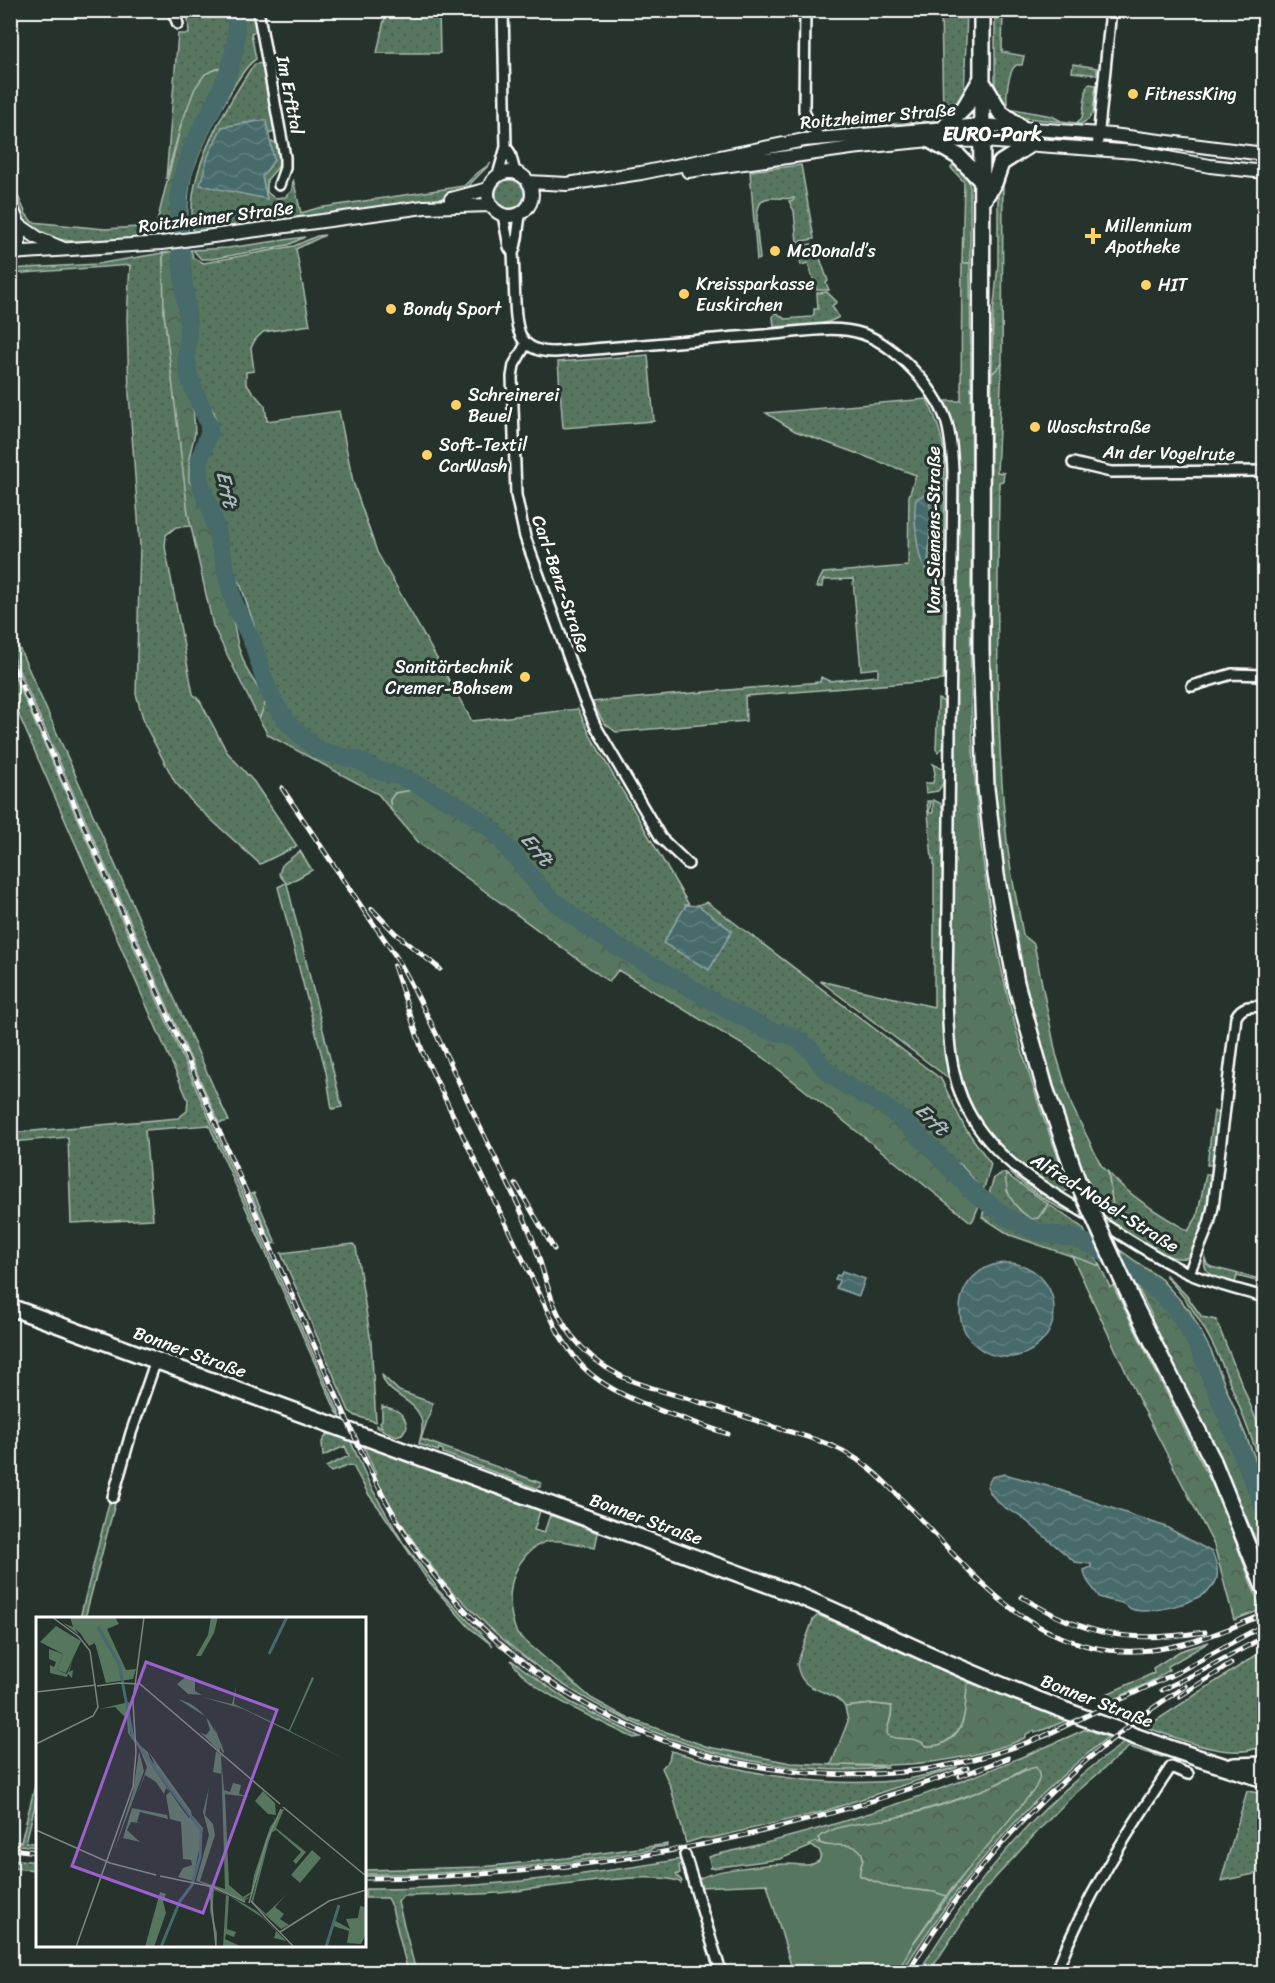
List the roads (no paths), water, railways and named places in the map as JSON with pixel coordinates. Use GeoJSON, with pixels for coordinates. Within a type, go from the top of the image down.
{"type":"FeatureCollection","features":[{"type":"Feature","properties":{"kind":"main road"},"geometry":{"type":"LineString","coordinates":[[982,10],[981,672],[984,764],[989,823],[1007,937],[1025,1018],[1052,1112],[1077,1180],[1133,1303],[1213,1461],[1264,1587]]}},
{"type":"Feature","properties":{"kind":"main road"},"geometry":{"type":"LineString","coordinates":[[946,126],[965,107],[982,78]]}},
{"type":"Feature","properties":{"kind":"main road"},"geometry":{"type":"LineString","coordinates":[[982,78],[996,107],[1021,128]]}},
{"type":"Feature","properties":{"kind":"main road"},"geometry":{"type":"LineString","coordinates":[[930,140],[958,156],[982,181]]}},
{"type":"Feature","properties":{"kind":"main road"},"geometry":{"type":"LineString","coordinates":[[982,200],[994,183],[1001,163],[1029,145]]}},
{"type":"Feature","properties":{"kind":"main road","name":"Bonner Straße"},"geometry":{"type":"LineString","coordinates":[[10,1306],[802,1598],[852,1617],[925,1653],[1011,1689],[1138,1738],[1264,1779]]}},
{"type":"Feature","properties":{"kind":"main road"},"geometry":{"type":"LineString","coordinates":[[1248,1765],[1264,1757]]}},
{"type":"Feature","properties":{"kind":"main road"},"geometry":{"type":"LineString","coordinates":[[1222,1766],[1264,1765]]}},
{"type":"Feature","properties":{"kind":"street"},"geometry":{"type":"LineString","coordinates":[[172,10],[178,24]]}},
{"type":"Feature","properties":{"kind":"street","name":"Im Erfttal"},"geometry":{"type":"LineString","coordinates":[[258,10],[285,157],[285,168],[279,185]]}},
{"type":"Feature","properties":{"kind":"street"},"geometry":{"type":"LineString","coordinates":[[503,10],[506,147],[498,175],[488,189],[488,197],[491,205],[503,215],[511,216],[521,213]]}},
{"type":"Feature","properties":{"kind":"street"},"geometry":{"type":"LineString","coordinates":[[805,10],[804,110],[809,125],[821,138]]}},
{"type":"Feature","properties":{"kind":"street"},"geometry":{"type":"LineString","coordinates":[[1097,149],[1111,10]]}},
{"type":"Feature","properties":{"kind":"street","name":"Roitzheimer Straße"},"geometry":{"type":"LineString","coordinates":[[528,182],[567,184],[641,173],[769,146],[821,138],[946,126],[982,125],[1021,128],[1264,154]]}},
{"type":"Feature","properties":{"kind":"street","name":"Roitzheimer Straße"},"geometry":{"type":"LineString","coordinates":[[641,173],[678,172],[851,148],[930,140],[982,141],[1157,154],[1210,166],[1264,172]]}},
{"type":"Feature","properties":{"kind":"street"},"geometry":{"type":"LineString","coordinates":[[506,147],[515,172]]}},
{"type":"Feature","properties":{"kind":"street"},"geometry":{"type":"LineString","coordinates":[[498,175],[515,172],[528,182],[532,193],[531,201],[521,213],[517,245],[513,253],[516,326],[519,336],[526,344]]}},
{"type":"Feature","properties":{"kind":"street","name":"Roitzheimer Straße"},"geometry":{"type":"LineString","coordinates":[[531,201],[541,194],[567,184]]}},
{"type":"Feature","properties":{"kind":"street","name":"Roitzheimer Straße"},"geometry":{"type":"LineString","coordinates":[[424,207],[488,189]]}},
{"type":"Feature","properties":{"kind":"street"},"geometry":{"type":"LineString","coordinates":[[10,204],[19,225],[15,253]]}},
{"type":"Feature","properties":{"kind":"street","name":"Roitzheimer Straße"},"geometry":{"type":"LineString","coordinates":[[15,253],[205,239],[424,207],[491,205]]}},
{"type":"Feature","properties":{"kind":"street"},"geometry":{"type":"LineString","coordinates":[[503,215],[509,247],[513,253]]}},
{"type":"Feature","properties":{"kind":"street"},"geometry":{"type":"LineString","coordinates":[[19,225],[38,238],[68,250]]}},
{"type":"Feature","properties":{"kind":"street","name":"Von-Siemens-Straße"},"geometry":{"type":"LineString","coordinates":[[526,344],[535,349],[552,352],[781,334],[849,331],[872,338],[895,354],[923,382],[940,406],[950,433],[953,470],[947,996],[952,1065]]}},
{"type":"Feature","properties":{"kind":"street","name":"Carl-Benz-Straße"},"geometry":{"type":"LineString","coordinates":[[526,344],[514,365],[512,377],[516,487],[523,530],[583,698],[595,725],[661,838],[688,864]]}},
{"type":"Feature","properties":{"kind":"street","name":"An der Vogelrute"},"geometry":{"type":"LineString","coordinates":[[1073,463],[1111,472],[1264,471]]}},
{"type":"Feature","properties":{"kind":"street"},"geometry":{"type":"LineString","coordinates":[[1192,686],[1232,674],[1264,675]]}},
{"type":"Feature","properties":{"kind":"street","name":"Alfred-Nobel-Straße"},"geometry":{"type":"LineString","coordinates":[[1189,1273],[1207,1231],[1213,1208],[1236,1017],[1244,1008],[1264,1007]]}},
{"type":"Feature","properties":{"kind":"street","name":"Alfred-Nobel-Straße"},"geometry":{"type":"LineString","coordinates":[[952,1065],[960,1094],[972,1118],[988,1141],[1010,1162],[1070,1204],[1154,1255],[1189,1273],[1264,1297]]}},
{"type":"Feature","properties":{"kind":"street"},"geometry":{"type":"LineString","coordinates":[[113,1497],[131,1433],[156,1360]]}},
{"type":"Feature","properties":{"kind":"street"},"geometry":{"type":"LineString","coordinates":[[1056,1972],[1101,1875],[1151,1796],[1171,1767],[1188,1774]]}},
{"type":"Feature","properties":{"kind":"street"},"geometry":{"type":"LineString","coordinates":[[685,1855],[721,1972]]}},
{"type":"Feature","properties":{"kind":"water"},"geometry":{"type":"Polygon","coordinates":[[[266,120],[274,160],[262,177],[267,199],[200,185],[208,156],[222,127],[266,120]]]}},
{"type":"Feature","properties":{"kind":"water"},"geometry":{"type":"Polygon","coordinates":[[[924,495],[929,497],[931,513],[926,570],[918,547],[915,514],[916,499],[924,495]]]}},
{"type":"Feature","properties":{"kind":"water"},"geometry":{"type":"Polygon","coordinates":[[[686,905],[699,906],[732,931],[709,970],[663,943],[686,905]]]}},
{"type":"Feature","properties":{"kind":"water"},"geometry":{"type":"Polygon","coordinates":[[[1007,1263],[1025,1266],[1040,1277],[1051,1292],[1054,1310],[1051,1328],[1040,1343],[1025,1354],[1007,1357],[989,1354],[974,1343],[963,1328],[960,1310],[963,1292],[974,1277],[989,1266],[1007,1263]]]}},
{"type":"Feature","properties":{"kind":"water"},"geometry":{"type":"Polygon","coordinates":[[[842,1271],[865,1279],[859,1296],[836,1288],[839,1280],[835,1279],[842,1271]]]}},
{"type":"Feature","properties":{"kind":"water"},"geometry":{"type":"Polygon","coordinates":[[[1005,1474],[1054,1488],[1166,1527],[1212,1552],[1217,1572],[1215,1583],[1209,1590],[1190,1601],[1154,1610],[1134,1610],[1122,1603],[1099,1597],[1088,1582],[1084,1570],[1091,1567],[1091,1564],[1075,1562],[1018,1514],[999,1503],[992,1495],[987,1486],[992,1477],[1005,1474]]]}},
{"type":"Feature","properties":{"kind":"waterway","name":"Erft"},"geometry":{"type":"LineString","coordinates":[[234,10],[236,32],[234,54],[218,96],[189,157],[179,195],[179,233],[188,329],[187,361],[190,380],[209,425],[209,433],[199,461],[199,480],[211,510],[234,602],[254,646],[266,685],[278,709],[288,723],[317,750],[357,760],[379,771],[400,776],[462,807],[493,830],[547,896],[616,946],[724,1008],[768,1030],[790,1035],[801,1041],[833,1076],[900,1118],[972,1191],[1005,1216],[1037,1232],[1073,1238],[1094,1246],[1152,1286],[1170,1303],[1187,1326],[1201,1353],[1264,1508]]}},
{"type":"Feature","properties":{"kind":"railway"},"geometry":{"type":"LineString","coordinates":[[10,659],[365,1460],[396,1518],[422,1559],[478,1623],[530,1668],[588,1705],[650,1735],[715,1757],[782,1770],[850,1775],[919,1770],[953,1764],[986,1756],[1050,1734]]}},
{"type":"Feature","properties":{"kind":"railway"},"geometry":{"type":"LineString","coordinates":[[282,788],[369,918]]}},
{"type":"Feature","properties":{"kind":"railway"},"geometry":{"type":"LineString","coordinates":[[372,909],[395,933],[440,969]]}},
{"type":"Feature","properties":{"kind":"railway"},"geometry":{"type":"LineString","coordinates":[[365,912],[397,958],[429,1018],[522,1214],[551,1297],[563,1323],[585,1351],[599,1363],[646,1386],[833,1446],[850,1455],[882,1480],[992,1593],[1037,1626],[1063,1638],[1114,1651],[1159,1649],[1202,1639],[1264,1614]]}},
{"type":"Feature","properties":{"kind":"railway"},"geometry":{"type":"LineString","coordinates":[[394,966],[423,1053],[559,1334],[571,1352],[584,1368],[615,1390],[672,1415],[728,1434]]}},
{"type":"Feature","properties":{"kind":"railway"},"geometry":{"type":"LineString","coordinates":[[516,1184],[554,1249]]}},
{"type":"Feature","properties":{"kind":"railway"},"geometry":{"type":"LineString","coordinates":[[1022,1597],[1067,1621],[1110,1634],[1154,1637],[1205,1632]]}},
{"type":"Feature","properties":{"kind":"railway"},"geometry":{"type":"LineString","coordinates":[[1042,1737],[1176,1673],[1264,1625]]}},
{"type":"Feature","properties":{"kind":"railway"},"geometry":{"type":"LineString","coordinates":[[1162,1690],[1264,1637]]}},
{"type":"Feature","properties":{"kind":"railway"},"geometry":{"type":"LineString","coordinates":[[1180,1696],[1231,1664]]}},
{"type":"Feature","properties":{"kind":"railway"},"geometry":{"type":"LineString","coordinates":[[908,1972],[964,1889],[1030,1813],[1104,1746],[1185,1686]]}},
{"type":"Feature","properties":{"kind":"railway"},"geometry":{"type":"LineString","coordinates":[[960,1776],[1008,1758]]}},
{"type":"Feature","properties":{"kind":"railway"},"geometry":{"type":"LineString","coordinates":[[366,1878],[519,1871],[671,1850],[746,1835],[821,1816],[894,1794],[967,1768]]}},
{"type":"Feature","properties":{"kind":"railway"},"geometry":{"type":"LineString","coordinates":[[10,1849],[36,1852]]}},
{"type":"Feature","properties":{"kind":"place","name":"FitnessKing"},"geometry":{"type":"Point","coordinates":[1133,94]}},
{"type":"Feature","properties":{"kind":"place","name":"Millennium Apotheke"},"geometry":{"type":"Point","coordinates":[1093,236]}},
{"type":"Feature","properties":{"kind":"place","name":"McDonald’s"},"geometry":{"type":"Point","coordinates":[775,251]}},
{"type":"Feature","properties":{"kind":"place","name":"HIT"},"geometry":{"type":"Point","coordinates":[1146,285]}},
{"type":"Feature","properties":{"kind":"place","name":"Kreissparkasse Euskirchen"},"geometry":{"type":"Point","coordinates":[684,294]}},
{"type":"Feature","properties":{"kind":"place","name":"Bondy Sport"},"geometry":{"type":"Point","coordinates":[391,309]}},
{"type":"Feature","properties":{"kind":"place","name":"Schreinerei Beuel"},"geometry":{"type":"Point","coordinates":[456,405]}},
{"type":"Feature","properties":{"kind":"place","name":"Waschstraße"},"geometry":{"type":"Point","coordinates":[1035,427]}},
{"type":"Feature","properties":{"kind":"place","name":"Soft-Textil CarWash"},"geometry":{"type":"Point","coordinates":[427,455]}},
{"type":"Feature","properties":{"kind":"place","name":"Sanitärtechnik Cremer-Bohsem"},"geometry":{"type":"Point","coordinates":[525,677]}},
{"type":"Feature","properties":{"kind":"district","name":"EURO-Park"},"geometry":{"type":"Point","coordinates":[992,134]}}]}
